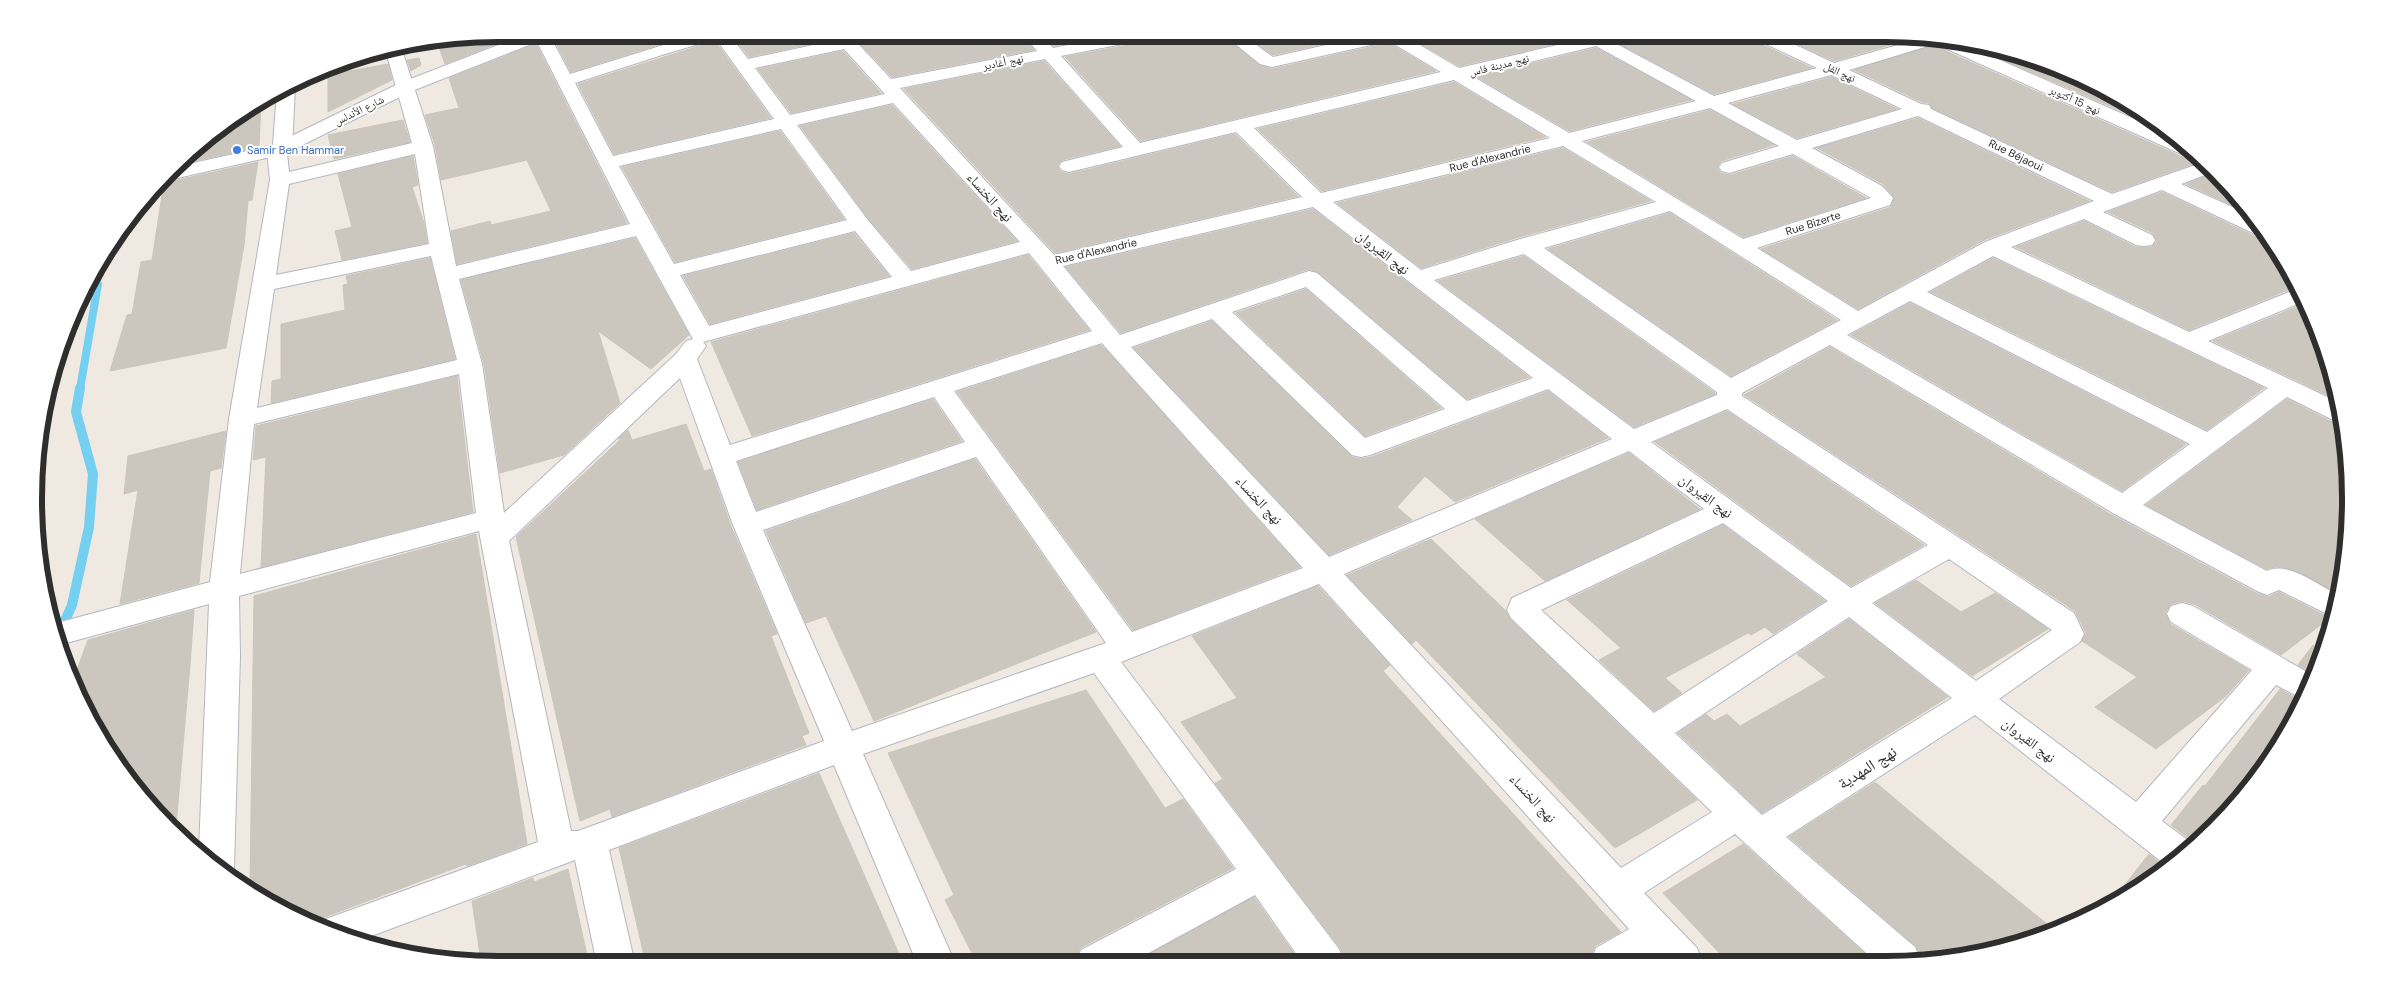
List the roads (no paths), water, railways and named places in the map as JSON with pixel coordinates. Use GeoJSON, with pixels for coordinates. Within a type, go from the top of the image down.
{"type":"FeatureCollection","features":[{"type":"Feature","properties":{"kind":"street","name":"شارع الأندلس"},"geometry":{"type":"LineString","coordinates":[[181,171],[279,149],[406,86],[520,42]]}},
{"type":"Feature","properties":{"kind":"street"},"geometry":{"type":"LineString","coordinates":[[545,42],[607,164],[667,272],[694,347],[721,457],[747,526],[933,956]]}},
{"type":"Feature","properties":{"kind":"street"},"geometry":{"type":"LineString","coordinates":[[565,80],[688,42]]}},
{"type":"Feature","properties":{"kind":"street"},"geometry":{"type":"LineString","coordinates":[[727,42],[860,223],[906,279]]}},
{"type":"Feature","properties":{"kind":"street"},"geometry":{"type":"LineString","coordinates":[[743,65],[829,42]]}},
{"type":"Feature","properties":{"kind":"street","name":"نهج الخنساء"},"geometry":{"type":"LineString","coordinates":[[848,42],[1040,254],[1110,339],[1678,956]]}},
{"type":"Feature","properties":{"kind":"street"},"geometry":{"type":"LineString","coordinates":[[1038,42],[1134,149]]}},
{"type":"Feature","properties":{"kind":"street","name":"نهج أغادير"},"geometry":{"type":"LineString","coordinates":[[607,164],[786,122],[893,90],[1048,53],[1106,42]]}},
{"type":"Feature","properties":{"kind":"street"},"geometry":{"type":"LineString","coordinates":[[1242,42],[1266,60],[1272,62],[1357,42]]}},
{"type":"Feature","properties":{"kind":"street"},"geometry":{"type":"LineString","coordinates":[[1404,42],[1673,204],[1857,320]]}},
{"type":"Feature","properties":{"kind":"street","name":"نهج مدينة فاس"},"geometry":{"type":"LineString","coordinates":[[1069,166],[1134,149],[1460,75],[1591,42]]}},
{"type":"Feature","properties":{"kind":"street"},"geometry":{"type":"LineString","coordinates":[[1603,42],[1795,147]]}},
{"type":"Feature","properties":{"kind":"street","name":"نهج الفل"},"geometry":{"type":"LineString","coordinates":[[1776,42],[1922,109]]}},
{"type":"Feature","properties":{"kind":"street","name":"Rue d'Alexandrie"},"geometry":{"type":"LineString","coordinates":[[694,347],[906,279],[1317,200],[1712,102],[1835,70],[1921,44]]}},
{"type":"Feature","properties":{"kind":"street","name":"نهج 15 أكتوبر"},"geometry":{"type":"LineString","coordinates":[[1961,49],[2168,141]]}},
{"type":"Feature","properties":{"kind":"street"},"geometry":{"type":"LineString","coordinates":[[395,55],[423,146],[440,248],[470,364],[493,528],[573,846],[613,956]]}},
{"type":"Feature","properties":{"kind":"street"},"geometry":{"type":"LineString","coordinates":[[2021,76],[2041,70]]}},
{"type":"Feature","properties":{"kind":"street"},"geometry":{"type":"LineString","coordinates":[[216,857],[224,656],[224,590],[242,419],[280,180],[279,149],[285,97]]}},
{"type":"Feature","properties":{"kind":"street"},"geometry":{"type":"LineString","coordinates":[[1729,167],[1922,109]]}},
{"type":"Feature","properties":{"kind":"street","name":"Rue Béjaoui"},"geometry":{"type":"LineString","coordinates":[[1922,109],[2098,206],[2144,240]]}},
{"type":"Feature","properties":{"kind":"street","name":"نهج القيروان"},"geometry":{"type":"LineString","coordinates":[[1240,125],[1317,200],[1417,278],[1725,511],[1850,602],[2175,851]]}},
{"type":"Feature","properties":{"kind":"street"},"geometry":{"type":"LineString","coordinates":[[280,180],[423,146]]}},
{"type":"Feature","properties":{"kind":"street","name":"Rue Bizerte"},"geometry":{"type":"LineString","coordinates":[[1741,246],[1883,200],[1875,190],[1795,147]]}},
{"type":"Feature","properties":{"kind":"street"},"geometry":{"type":"LineString","coordinates":[[345,929],[842,748],[1114,653],[1324,571],[1634,441],[1730,394],[1830,335],[1993,247],[2098,206],[2202,170]]}},
{"type":"Feature","properties":{"kind":"street"},"geometry":{"type":"LineString","coordinates":[[2163,183],[2252,228]]}},
{"type":"Feature","properties":{"kind":"street"},"geometry":{"type":"LineString","coordinates":[[1417,278],[1673,204]]}},
{"type":"Feature","properties":{"kind":"street"},"geometry":{"type":"LineString","coordinates":[[667,272],[860,223]]}},
{"type":"Feature","properties":{"kind":"street"},"geometry":{"type":"LineString","coordinates":[[446,275],[642,228]]}},
{"type":"Feature","properties":{"kind":"street"},"geometry":{"type":"LineString","coordinates":[[1525,246],[1730,394],[1950,546],[1850,602],[1652,731]]}},
{"type":"Feature","properties":{"kind":"street"},"geometry":{"type":"LineString","coordinates":[[1993,247],[2333,410]]}},
{"type":"Feature","properties":{"kind":"street"},"geometry":{"type":"LineString","coordinates":[[262,285],[440,248]]}},
{"type":"Feature","properties":{"kind":"street"},"geometry":{"type":"LineString","coordinates":[[721,457],[939,387],[1216,310],[1309,278],[1463,411]]}},
{"type":"Feature","properties":{"kind":"street"},"geometry":{"type":"LineString","coordinates":[[1908,292],[2209,443]]}},
{"type":"Feature","properties":{"kind":"street"},"geometry":{"type":"LineString","coordinates":[[2189,340],[2294,298]]}},
{"type":"Feature","properties":{"kind":"street"},"geometry":{"type":"LineString","coordinates":[[1216,310],[1361,449],[1552,379]]}},
{"type":"Feature","properties":{"kind":"street"},"geometry":{"type":"LineString","coordinates":[[1830,335],[2122,506],[2267,584],[2279,577],[2329,604]]}},
{"type":"Feature","properties":{"kind":"street"},"geometry":{"type":"LineString","coordinates":[[67,631],[224,590],[493,528],[694,347]]}},
{"type":"Feature","properties":{"kind":"street"},"geometry":{"type":"LineString","coordinates":[[242,419],[470,364]]}},
{"type":"Feature","properties":{"kind":"street"},"geometry":{"type":"LineString","coordinates":[[939,387],[982,446],[1114,653],[1260,874],[1321,956]]}},
{"type":"Feature","properties":{"kind":"street"},"geometry":{"type":"LineString","coordinates":[[2122,506],[2285,387]]}},
{"type":"Feature","properties":{"kind":"street"},"geometry":{"type":"LineString","coordinates":[[747,526],[982,446]]}},
{"type":"Feature","properties":{"kind":"street"},"geometry":{"type":"LineString","coordinates":[[1725,511],[1522,607],[1523,612],[1749,824],[1895,956]]}},
{"type":"Feature","properties":{"kind":"street","name":"نهج المهدية"},"geometry":{"type":"LineString","coordinates":[[1618,890],[1749,824],[1975,699],[2069,634],[2069,630],[2063,621],[1950,546]]}},
{"type":"Feature","properties":{"kind":"street"},"geometry":{"type":"LineString","coordinates":[[2182,614],[2302,685]]}},
{"type":"Feature","properties":{"kind":"street"},"geometry":{"type":"LineString","coordinates":[[2138,824],[2272,668]]}},
{"type":"Feature","properties":{"kind":"street"},"geometry":{"type":"LineString","coordinates":[[1108,956],[1260,874]]}},
{"type":"Feature","properties":{"kind":"street"},"geometry":{"type":"LineString","coordinates":[[1618,956],[1657,933]]}},
{"type":"Feature","properties":{"kind":"waterway"},"geometry":{"type":"LineString","coordinates":[[80,389],[97,283]]}},
{"type":"Feature","properties":{"kind":"waterway"},"geometry":{"type":"LineString","coordinates":[[62,628],[72,605],[89,527],[93,474],[76,412],[80,388]]}},
{"type":"Feature","properties":{"kind":"place","name":"Samir Ben Hammar"},"geometry":{"type":"Point","coordinates":[237,150]}}]}
